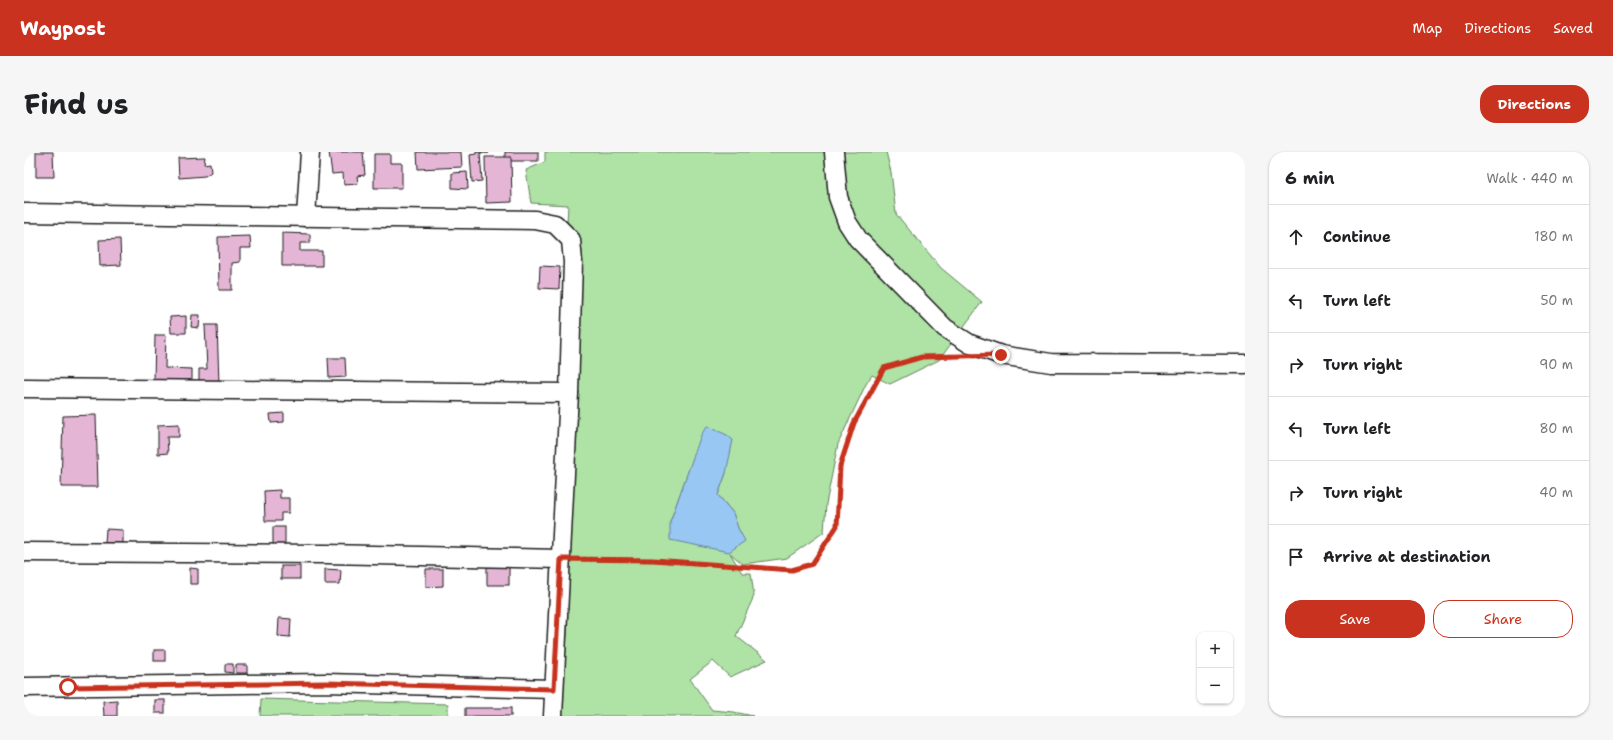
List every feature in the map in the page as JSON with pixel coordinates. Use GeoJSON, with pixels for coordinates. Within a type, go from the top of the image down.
{"type":"FeatureCollection","features":[{"type":"Feature","properties":{"kind":"street"},"geometry":{"type":"LineString","coordinates":[[306,217],[310,152]]}},
{"type":"Feature","properties":{"kind":"street"},"geometry":{"type":"LineString","coordinates":[[834,152],[838,197],[846,222],[858,239],[945,328],[970,344],[1001,355],[1051,363],[1245,364]]}},
{"type":"Feature","properties":{"kind":"street"},"geometry":{"type":"LineString","coordinates":[[24,213],[535,220],[555,224],[571,240],[574,262],[553,716]]}},
{"type":"Feature","properties":{"kind":"street"},"geometry":{"type":"LineString","coordinates":[[24,388],[569,393]]}},
{"type":"Feature","properties":{"kind":"street"},"geometry":{"type":"LineString","coordinates":[[24,552],[334,554],[561,559]]}},
{"type":"Feature","properties":{"kind":"street"},"geometry":{"type":"LineString","coordinates":[[24,687],[326,683],[554,689]]}},
{"type":"Feature","properties":{"kind":"path"},"geometry":{"type":"LineString","coordinates":[[561,559],[653,560],[792,570],[812,564],[837,526],[840,466],[854,423],[884,368],[922,357],[961,356]]}},
{"type":"Feature","properties":{"kind":"green space"},"geometry":{"type":"Polygon","coordinates":[[[545,152],[886,152],[891,172],[896,214],[941,268],[982,302],[939,360],[890,384],[872,375],[866,384],[838,444],[826,504],[824,532],[787,558],[743,564],[730,553],[742,573],[751,573],[754,596],[736,636],[767,660],[730,677],[713,661],[690,679],[712,710],[734,712],[753,716],[561,716],[567,634],[582,249],[567,223],[568,205],[531,203],[526,170],[545,162],[545,152]],[[689,469],[670,522],[744,541],[733,513],[718,495],[726,473],[689,469]]]}},
{"type":"Feature","properties":{"kind":"green space"},"geometry":{"type":"Polygon","coordinates":[[[261,699],[448,704],[448,716],[260,716],[261,699]]]}},
{"type":"Feature","properties":{"kind":"water"},"geometry":{"type":"Polygon","coordinates":[[[707,426],[727,435],[733,440],[726,473],[718,495],[733,513],[738,528],[745,541],[729,552],[670,540],[670,522],[701,435],[707,426]]]}},
{"type":"Feature","properties":{"kind":"building"},"geometry":{"type":"Polygon","coordinates":[[[36,152],[53,152],[54,177],[36,177],[36,152]]]}},
{"type":"Feature","properties":{"kind":"building"},"geometry":{"type":"Polygon","coordinates":[[[329,152],[363,152],[365,175],[357,176],[358,184],[344,185],[343,173],[332,174],[329,152]]]}},
{"type":"Feature","properties":{"kind":"building"},"geometry":{"type":"Polygon","coordinates":[[[417,152],[461,152],[462,167],[418,169],[417,152]]]}},
{"type":"Feature","properties":{"kind":"building"},"geometry":{"type":"Polygon","coordinates":[[[476,152],[489,153],[480,153],[482,181],[472,182],[470,155],[476,154],[476,152]]]}},
{"type":"Feature","properties":{"kind":"building"},"geometry":{"type":"Polygon","coordinates":[[[505,152],[538,152],[538,161],[505,161],[505,152]]]}},
{"type":"Feature","properties":{"kind":"building"},"geometry":{"type":"Polygon","coordinates":[[[374,154],[390,154],[390,163],[402,163],[402,188],[374,188],[374,154]]]}},
{"type":"Feature","properties":{"kind":"building"},"geometry":{"type":"Polygon","coordinates":[[[205,157],[204,164],[210,163],[211,172],[205,176],[179,178],[178,158],[205,157]]]}},
{"type":"Feature","properties":{"kind":"building"},"geometry":{"type":"Polygon","coordinates":[[[485,157],[511,157],[512,202],[486,203],[485,157]]]}},
{"type":"Feature","properties":{"kind":"building"},"geometry":{"type":"Polygon","coordinates":[[[467,172],[468,189],[452,188],[452,173],[467,172]]]}},
{"type":"Feature","properties":{"kind":"building"},"geometry":{"type":"Polygon","coordinates":[[[282,233],[310,234],[310,243],[300,243],[300,251],[322,251],[322,266],[282,266],[282,233]]]}},
{"type":"Feature","properties":{"kind":"building"},"geometry":{"type":"Polygon","coordinates":[[[250,236],[251,248],[240,248],[240,262],[232,263],[232,290],[219,290],[218,237],[250,236]]]}},
{"type":"Feature","properties":{"kind":"building"},"geometry":{"type":"Polygon","coordinates":[[[120,239],[121,265],[100,266],[99,240],[120,239]]]}},
{"type":"Feature","properties":{"kind":"building"},"geometry":{"type":"Polygon","coordinates":[[[540,266],[560,267],[559,289],[539,288],[540,266]]]}},
{"type":"Feature","properties":{"kind":"building"},"geometry":{"type":"Polygon","coordinates":[[[192,315],[200,315],[199,328],[191,327],[192,315]]]}},
{"type":"Feature","properties":{"kind":"building"},"geometry":{"type":"Polygon","coordinates":[[[186,316],[186,333],[171,333],[170,317],[186,316]]]}},
{"type":"Feature","properties":{"kind":"building"},"geometry":{"type":"Polygon","coordinates":[[[205,325],[217,325],[219,383],[199,384],[199,369],[207,369],[205,325]]]}},
{"type":"Feature","properties":{"kind":"building"},"geometry":{"type":"Polygon","coordinates":[[[155,335],[166,335],[165,368],[192,369],[192,383],[154,381],[155,335]]]}},
{"type":"Feature","properties":{"kind":"building"},"geometry":{"type":"Polygon","coordinates":[[[328,358],[345,358],[346,377],[329,378],[328,358]]]}},
{"type":"Feature","properties":{"kind":"building"},"geometry":{"type":"Polygon","coordinates":[[[284,413],[284,422],[271,423],[270,414],[284,413]]]}},
{"type":"Feature","properties":{"kind":"building"},"geometry":{"type":"Polygon","coordinates":[[[96,415],[98,487],[61,487],[63,416],[96,415]]]}},
{"type":"Feature","properties":{"kind":"building"},"geometry":{"type":"Polygon","coordinates":[[[179,424],[179,437],[167,437],[168,453],[158,454],[158,425],[179,424]]]}},
{"type":"Feature","properties":{"kind":"building"},"geometry":{"type":"Polygon","coordinates":[[[280,490],[280,498],[289,498],[289,513],[281,513],[281,521],[265,521],[264,491],[280,490]]]}},
{"type":"Feature","properties":{"kind":"building"},"geometry":{"type":"Polygon","coordinates":[[[273,527],[285,527],[285,547],[273,547],[273,527]]]}},
{"type":"Feature","properties":{"kind":"building"},"geometry":{"type":"Polygon","coordinates":[[[106,529],[123,530],[123,543],[105,543],[106,529]]]}},
{"type":"Feature","properties":{"kind":"building"},"geometry":{"type":"Polygon","coordinates":[[[281,566],[300,566],[300,579],[281,579],[281,566]]]}},
{"type":"Feature","properties":{"kind":"building"},"geometry":{"type":"Polygon","coordinates":[[[487,566],[509,566],[509,585],[487,585],[487,566]]]}},
{"type":"Feature","properties":{"kind":"building"},"geometry":{"type":"Polygon","coordinates":[[[190,568],[198,569],[198,584],[190,584],[190,568]]]}},
{"type":"Feature","properties":{"kind":"building"},"geometry":{"type":"Polygon","coordinates":[[[325,569],[341,570],[340,584],[325,584],[325,569]]]}},
{"type":"Feature","properties":{"kind":"building"},"geometry":{"type":"Polygon","coordinates":[[[426,569],[443,569],[443,586],[426,587],[426,569]]]}},
{"type":"Feature","properties":{"kind":"building"},"geometry":{"type":"Polygon","coordinates":[[[279,618],[291,619],[290,637],[278,636],[279,618]]]}},
{"type":"Feature","properties":{"kind":"building"},"geometry":{"type":"Polygon","coordinates":[[[154,650],[165,650],[165,661],[154,661],[154,650]]]}},
{"type":"Feature","properties":{"kind":"building"},"geometry":{"type":"Polygon","coordinates":[[[225,664],[233,664],[233,673],[225,672],[225,664]]]}},
{"type":"Feature","properties":{"kind":"building"},"geometry":{"type":"Polygon","coordinates":[[[236,665],[247,665],[247,673],[236,673],[236,665]]]}},
{"type":"Feature","properties":{"kind":"building"},"geometry":{"type":"Polygon","coordinates":[[[117,700],[117,716],[104,716],[103,701],[117,700]]]}},
{"type":"Feature","properties":{"kind":"building"},"geometry":{"type":"Polygon","coordinates":[[[155,700],[165,700],[165,713],[155,713],[155,700]]]}},
{"type":"Feature","properties":{"kind":"building"},"geometry":{"type":"Polygon","coordinates":[[[465,708],[511,708],[511,716],[465,716],[465,708]]]}},
{"type":"Feature","properties":{"kind":"route"},"geometry":{"type":"LineString","coordinates":[[68,687],[326,683],[554,689],[561,559],[653,560],[792,570],[812,564],[837,526],[840,466],[854,423],[884,368],[922,357],[1001,355]]}}]}
